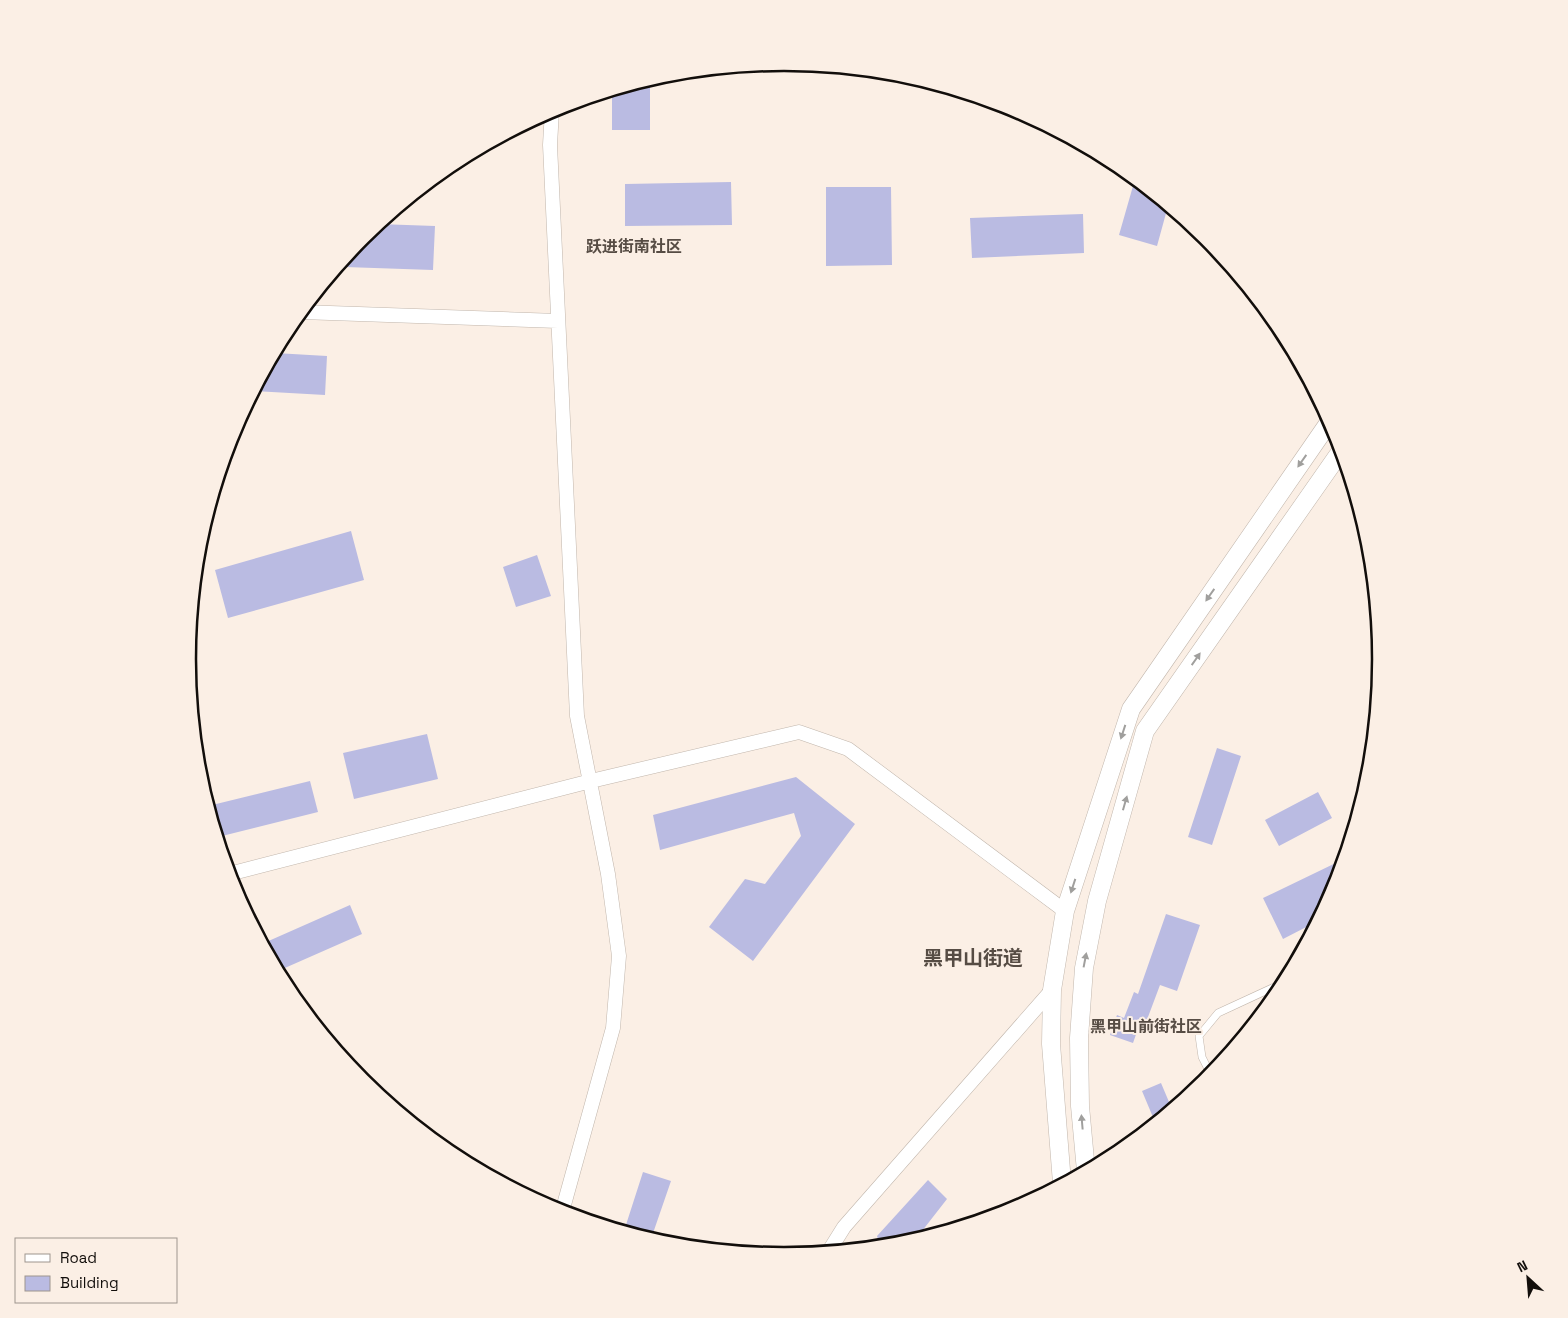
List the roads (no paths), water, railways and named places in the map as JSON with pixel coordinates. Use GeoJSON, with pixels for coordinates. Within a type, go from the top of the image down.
{"type":"FeatureCollection","features":[{"type":"Feature","properties":{"kind":"street"},"geometry":{"type":"LineString","coordinates":[[551,119],[550,145],[577,716],[608,874],[619,956],[613,1028],[564,1204]]}},
{"type":"Feature","properties":{"kind":"street"},"geometry":{"type":"LineString","coordinates":[[310,312],[558,321]]}},
{"type":"Feature","properties":{"kind":"street"},"geometry":{"type":"LineString","coordinates":[[1061,1177],[1051,1044],[1052,990],[1065,911],[1131,709],[1325,429]]}},
{"type":"Feature","properties":{"kind":"street"},"geometry":{"type":"LineString","coordinates":[[1085,1164],[1080,1106],[1079,1038],[1084,968],[1098,901],[1145,731],[1336,458]]}},
{"type":"Feature","properties":{"kind":"street"},"geometry":{"type":"LineString","coordinates":[[236,872],[591,780],[799,732],[848,749],[1065,911]]}},
{"type":"Feature","properties":{"kind":"street"},"geometry":{"type":"LineString","coordinates":[[833,1244],[844,1227],[1052,990]]}},
{"type":"Feature","properties":{"kind":"lane"},"geometry":{"type":"LineString","coordinates":[[1207,1068],[1202,1057],[1199,1036],[1218,1013],[1271,988]]}},
{"type":"Feature","properties":{"kind":"district","name":"跃进街南社区"},"geometry":{"type":"Point","coordinates":[634,246]}},
{"type":"Feature","properties":{"kind":"district","name":"黑甲山街道"},"geometry":{"type":"Point","coordinates":[973,958]}},
{"type":"Feature","properties":{"kind":"district","name":"黑甲山前街社区"},"geometry":{"type":"Point","coordinates":[1146,1026]}}]}
